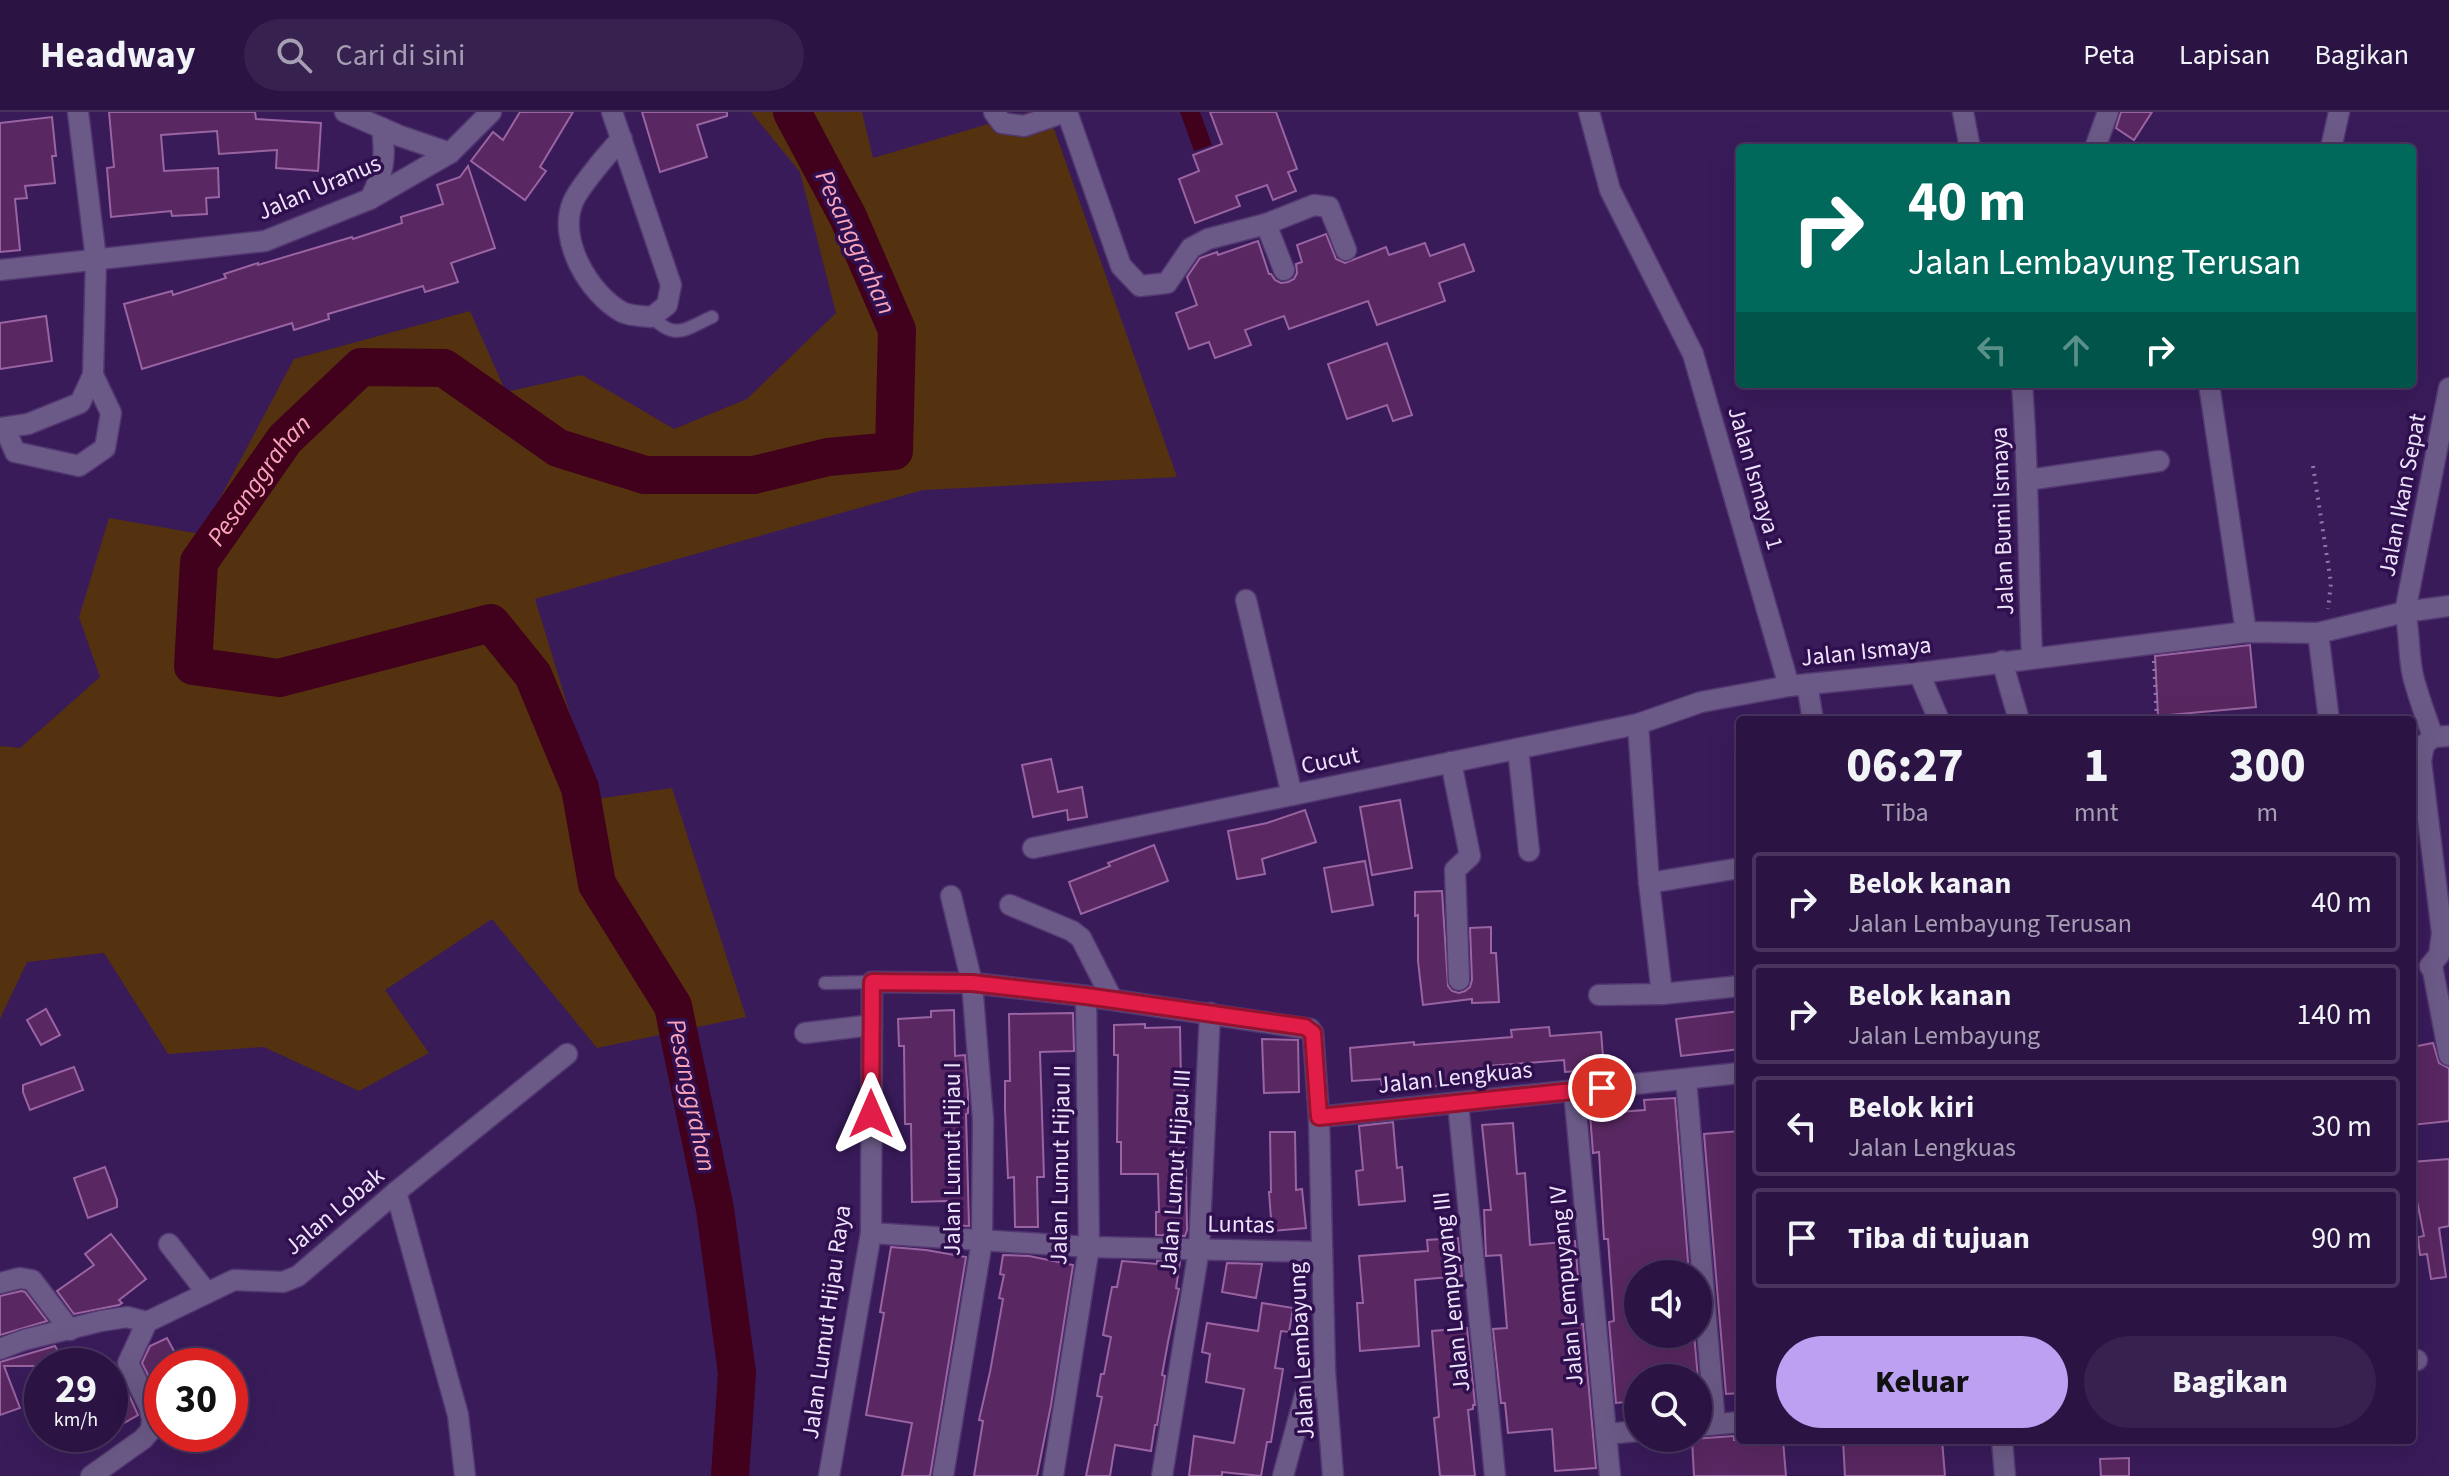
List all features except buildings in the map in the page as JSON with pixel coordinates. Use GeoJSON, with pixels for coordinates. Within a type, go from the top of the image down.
{"type":"FeatureCollection","features":[{"type":"Feature","properties":{"kind":"street"},"geometry":{"type":"LineString","coordinates":[[78,112],[96,259],[93,375],[80,403],[28,424],[2,428],[15,452],[79,466],[105,448],[111,413],[93,375]]}},
{"type":"Feature","properties":{"kind":"street"},"geometry":{"type":"LineString","coordinates":[[345,112],[450,153]]}},
{"type":"Feature","properties":{"kind":"street","name":"Jalan Uranus"},"geometry":{"type":"LineString","coordinates":[[0,270],[265,241],[370,199],[450,153],[491,112]]}},
{"type":"Feature","properties":{"kind":"street"},"geometry":{"type":"LineString","coordinates":[[612,112],[622,139],[671,285],[667,305],[652,317],[624,313],[599,295],[573,253],[568,227],[573,202],[622,139]]}},
{"type":"Feature","properties":{"kind":"street"},"geometry":{"type":"LineString","coordinates":[[994,112],[1002,123],[1024,126],[1066,112],[1121,266],[1140,286],[1167,283],[1191,248],[1208,239],[1266,224],[1314,205],[1329,207],[1346,250]]}},
{"type":"Feature","properties":{"kind":"street","name":"Jalan Ismaya 1"},"geometry":{"type":"LineString","coordinates":[[1589,112],[1610,190],[1693,354],[1798,685],[1811,716]]}},
{"type":"Feature","properties":{"kind":"street"},"geometry":{"type":"LineString","coordinates":[[1963,112],[1969,144]]}},
{"type":"Feature","properties":{"kind":"street"},"geometry":{"type":"LineString","coordinates":[[2096,144],[2108,112]]}},
{"type":"Feature","properties":{"kind":"street"},"geometry":{"type":"LineString","coordinates":[[2332,144],[2339,112]]}},
{"type":"Feature","properties":{"kind":"street"},"geometry":{"type":"LineString","coordinates":[[370,199],[381,178],[386,154],[382,128]]}},
{"type":"Feature","properties":{"kind":"street"},"geometry":{"type":"LineString","coordinates":[[1266,224],[1284,270]]}},
{"type":"Feature","properties":{"kind":"street","name":"Jalan Bumi Ismaya"},"geometry":{"type":"LineString","coordinates":[[2022,388],[2028,480],[2032,657]]}},
{"type":"Feature","properties":{"kind":"street"},"geometry":{"type":"LineString","coordinates":[[2210,388],[2246,632]]}},
{"type":"Feature","properties":{"kind":"street","name":"Jalan Ikan Sepat"},"geometry":{"type":"LineString","coordinates":[[2441,737],[2413,678],[2405,612],[2449,388]]}},
{"type":"Feature","properties":{"kind":"street"},"geometry":{"type":"LineString","coordinates":[[2028,480],[2159,461]]}},
{"type":"Feature","properties":{"kind":"street"},"geometry":{"type":"LineString","coordinates":[[1246,600],[1292,795]]}},
{"type":"Feature","properties":{"kind":"street","name":"Jalan Ismaya"},"geometry":{"type":"LineString","coordinates":[[1638,724],[1701,702],[1798,685],[2246,632],[2318,633],[2405,612],[2449,606]]}},
{"type":"Feature","properties":{"kind":"street"},"geometry":{"type":"LineString","coordinates":[[2318,633],[2328,716]]}},
{"type":"Feature","properties":{"kind":"street"},"geometry":{"type":"LineString","coordinates":[[2002,661],[2018,716]]}},
{"type":"Feature","properties":{"kind":"street"},"geometry":{"type":"LineString","coordinates":[[1919,673],[1937,716]]}},
{"type":"Feature","properties":{"kind":"street"},"geometry":{"type":"LineString","coordinates":[[1638,724],[1649,883],[1662,994]]}},
{"type":"Feature","properties":{"kind":"street","name":"Cucut"},"geometry":{"type":"LineString","coordinates":[[1033,848],[1638,724]]}},
{"type":"Feature","properties":{"kind":"street"},"geometry":{"type":"LineString","coordinates":[[2421,966],[2439,955],[2442,933],[2421,761],[2424,745],[2441,737]]}},
{"type":"Feature","properties":{"kind":"street"},"geometry":{"type":"LineString","coordinates":[[1518,749],[1529,851]]}},
{"type":"Feature","properties":{"kind":"street"},"geometry":{"type":"LineString","coordinates":[[1451,762],[1470,856],[1455,870],[1459,980]]}},
{"type":"Feature","properties":{"kind":"street"},"geometry":{"type":"LineString","coordinates":[[1649,883],[1736,869]]}},
{"type":"Feature","properties":{"kind":"street","name":"Jalan Lumut Hijau I"},"geometry":{"type":"LineString","coordinates":[[943,1476],[982,1241],[983,1119],[972,983],[951,896]]}},
{"type":"Feature","properties":{"kind":"street"},"geometry":{"type":"LineString","coordinates":[[1010,905],[1072,931],[1081,938],[1112,999]]}},
{"type":"Feature","properties":{"kind":"street"},"geometry":{"type":"LineString","coordinates":[[2421,966],[2433,971],[2449,1055]]}},
{"type":"Feature","properties":{"kind":"street"},"geometry":{"type":"LineString","coordinates":[[872,982],[972,983],[1210,1013]]}},
{"type":"Feature","properties":{"kind":"street","name":"Jalan Lumut Hijau Raya"},"geometry":{"type":"LineString","coordinates":[[829,1476],[871,1233],[872,982]]}},
{"type":"Feature","properties":{"kind":"street"},"geometry":{"type":"LineString","coordinates":[[1599,995],[1662,994],[1736,986]]}},
{"type":"Feature","properties":{"kind":"street","name":"Jalan Lumut Hijau II"},"geometry":{"type":"LineString","coordinates":[[1053,1476],[1089,1247],[1086,996]]}},
{"type":"Feature","properties":{"kind":"street","name":"Jalan Lembayung"},"geometry":{"type":"LineString","coordinates":[[1210,1013],[1305,1027],[1313,1033],[1319,1117],[1325,1371],[1333,1476]]}},
{"type":"Feature","properties":{"kind":"street","name":"Jalan Lumut Hijau III"},"geometry":{"type":"LineString","coordinates":[[1162,1476],[1199,1249],[1210,1013]]}},
{"type":"Feature","properties":{"kind":"street"},"geometry":{"type":"LineString","coordinates":[[805,1033],[872,1025]]}},
{"type":"Feature","properties":{"kind":"street","name":"Jalan Lobak"},"geometry":{"type":"LineString","coordinates":[[147,1322],[234,1280],[283,1282],[298,1276],[396,1192],[567,1054]]}},
{"type":"Feature","properties":{"kind":"street","name":"Jalan Lengkuas"},"geometry":{"type":"LineString","coordinates":[[1319,1117],[1736,1073]]}},
{"type":"Feature","properties":{"kind":"street"},"geometry":{"type":"LineString","coordinates":[[1686,1079],[1702,1364]]}},
{"type":"Feature","properties":{"kind":"street","name":"Jalan Lempuyang IV"},"geometry":{"type":"LineString","coordinates":[[1574,1091],[1610,1476]]}},
{"type":"Feature","properties":{"kind":"street","name":"Jalan Lempuyang III"},"geometry":{"type":"LineString","coordinates":[[1458,1103],[1495,1476]]}},
{"type":"Feature","properties":{"kind":"street"},"geometry":{"type":"LineString","coordinates":[[396,1192],[458,1415],[465,1476]]}},
{"type":"Feature","properties":{"kind":"street","name":"Luntas"},"geometry":{"type":"LineString","coordinates":[[871,1233],[1089,1247],[1322,1252]]}},
{"type":"Feature","properties":{"kind":"street"},"geometry":{"type":"LineString","coordinates":[[169,1244],[207,1293]]}},
{"type":"Feature","properties":{"kind":"street"},"geometry":{"type":"LineString","coordinates":[[0,1283],[20,1278],[32,1280],[70,1330]]}},
{"type":"Feature","properties":{"kind":"street"},"geometry":{"type":"LineString","coordinates":[[0,1349],[24,1340],[127,1317],[147,1322],[128,1363],[149,1406],[151,1430],[91,1476]]}},
{"type":"Feature","properties":{"kind":"street"},"geometry":{"type":"LineString","coordinates":[[1283,1476],[1305,1395],[1325,1371]]}},
{"type":"Feature","properties":{"kind":"street"},"geometry":{"type":"LineString","coordinates":[[1712,1424],[1736,1422]]}},
{"type":"Feature","properties":{"kind":"street"},"geometry":{"type":"LineString","coordinates":[[1606,1434],[1624,1432]]}},
{"type":"Feature","properties":{"kind":"street"},"geometry":{"type":"LineString","coordinates":[[2002,1444],[2005,1476]]}},
{"type":"Feature","properties":{"kind":"lane"},"geometry":{"type":"LineString","coordinates":[[652,317],[666,330],[679,331],[712,317]]}},
{"type":"Feature","properties":{"kind":"lane"},"geometry":{"type":"LineString","coordinates":[[825,983],[872,982]]}},
{"type":"Feature","properties":{"kind":"path"},"geometry":{"type":"LineString","coordinates":[[2313,466],[2331,583],[2328,612],[2318,633]]}},
{"type":"Feature","properties":{"kind":"path"},"geometry":{"type":"LineString","coordinates":[[2153,643],[2157,716]]}},
{"type":"Feature","properties":{"kind":"shaded area"},"geometry":{"type":"Polygon","coordinates":[[[751,112],[862,112],[873,158],[1029,112],[1048,112],[1177,477],[923,490],[535,599],[596,799],[672,788],[746,1017],[597,1048],[492,919],[385,990],[429,1053],[359,1091],[264,1047],[168,1054],[104,953],[27,962],[0,1019],[0,746],[20,748],[100,677],[79,617],[109,518],[201,534],[294,359],[470,311],[506,392],[582,375],[674,429],[747,399],[836,313],[800,172],[751,112]]]}},
{"type":"Feature","properties":{"kind":"shaded area"},"geometry":{"type":"Polygon","coordinates":[[[1180,112],[1200,112],[1212,145],[1194,151],[1180,112]]]}},
{"type":"Feature","properties":{"kind":"waterway","name":"Pesanggrahan"},"geometry":{"type":"LineString","coordinates":[[730,1476],[737,1373],[715,1209],[673,1006],[597,884],[580,788],[533,675],[491,623],[279,678],[193,666],[199,562],[285,439],[361,367],[444,368],[558,448],[645,475],[754,475],[828,457],[894,451],[897,330],[848,217],[792,112]]}},
{"type":"Feature","properties":{"kind":"route"},"geometry":{"type":"LineString","coordinates":[[871,1114],[872,982],[972,983],[1305,1027],[1313,1033],[1319,1117],[1602,1088]]}}]}
